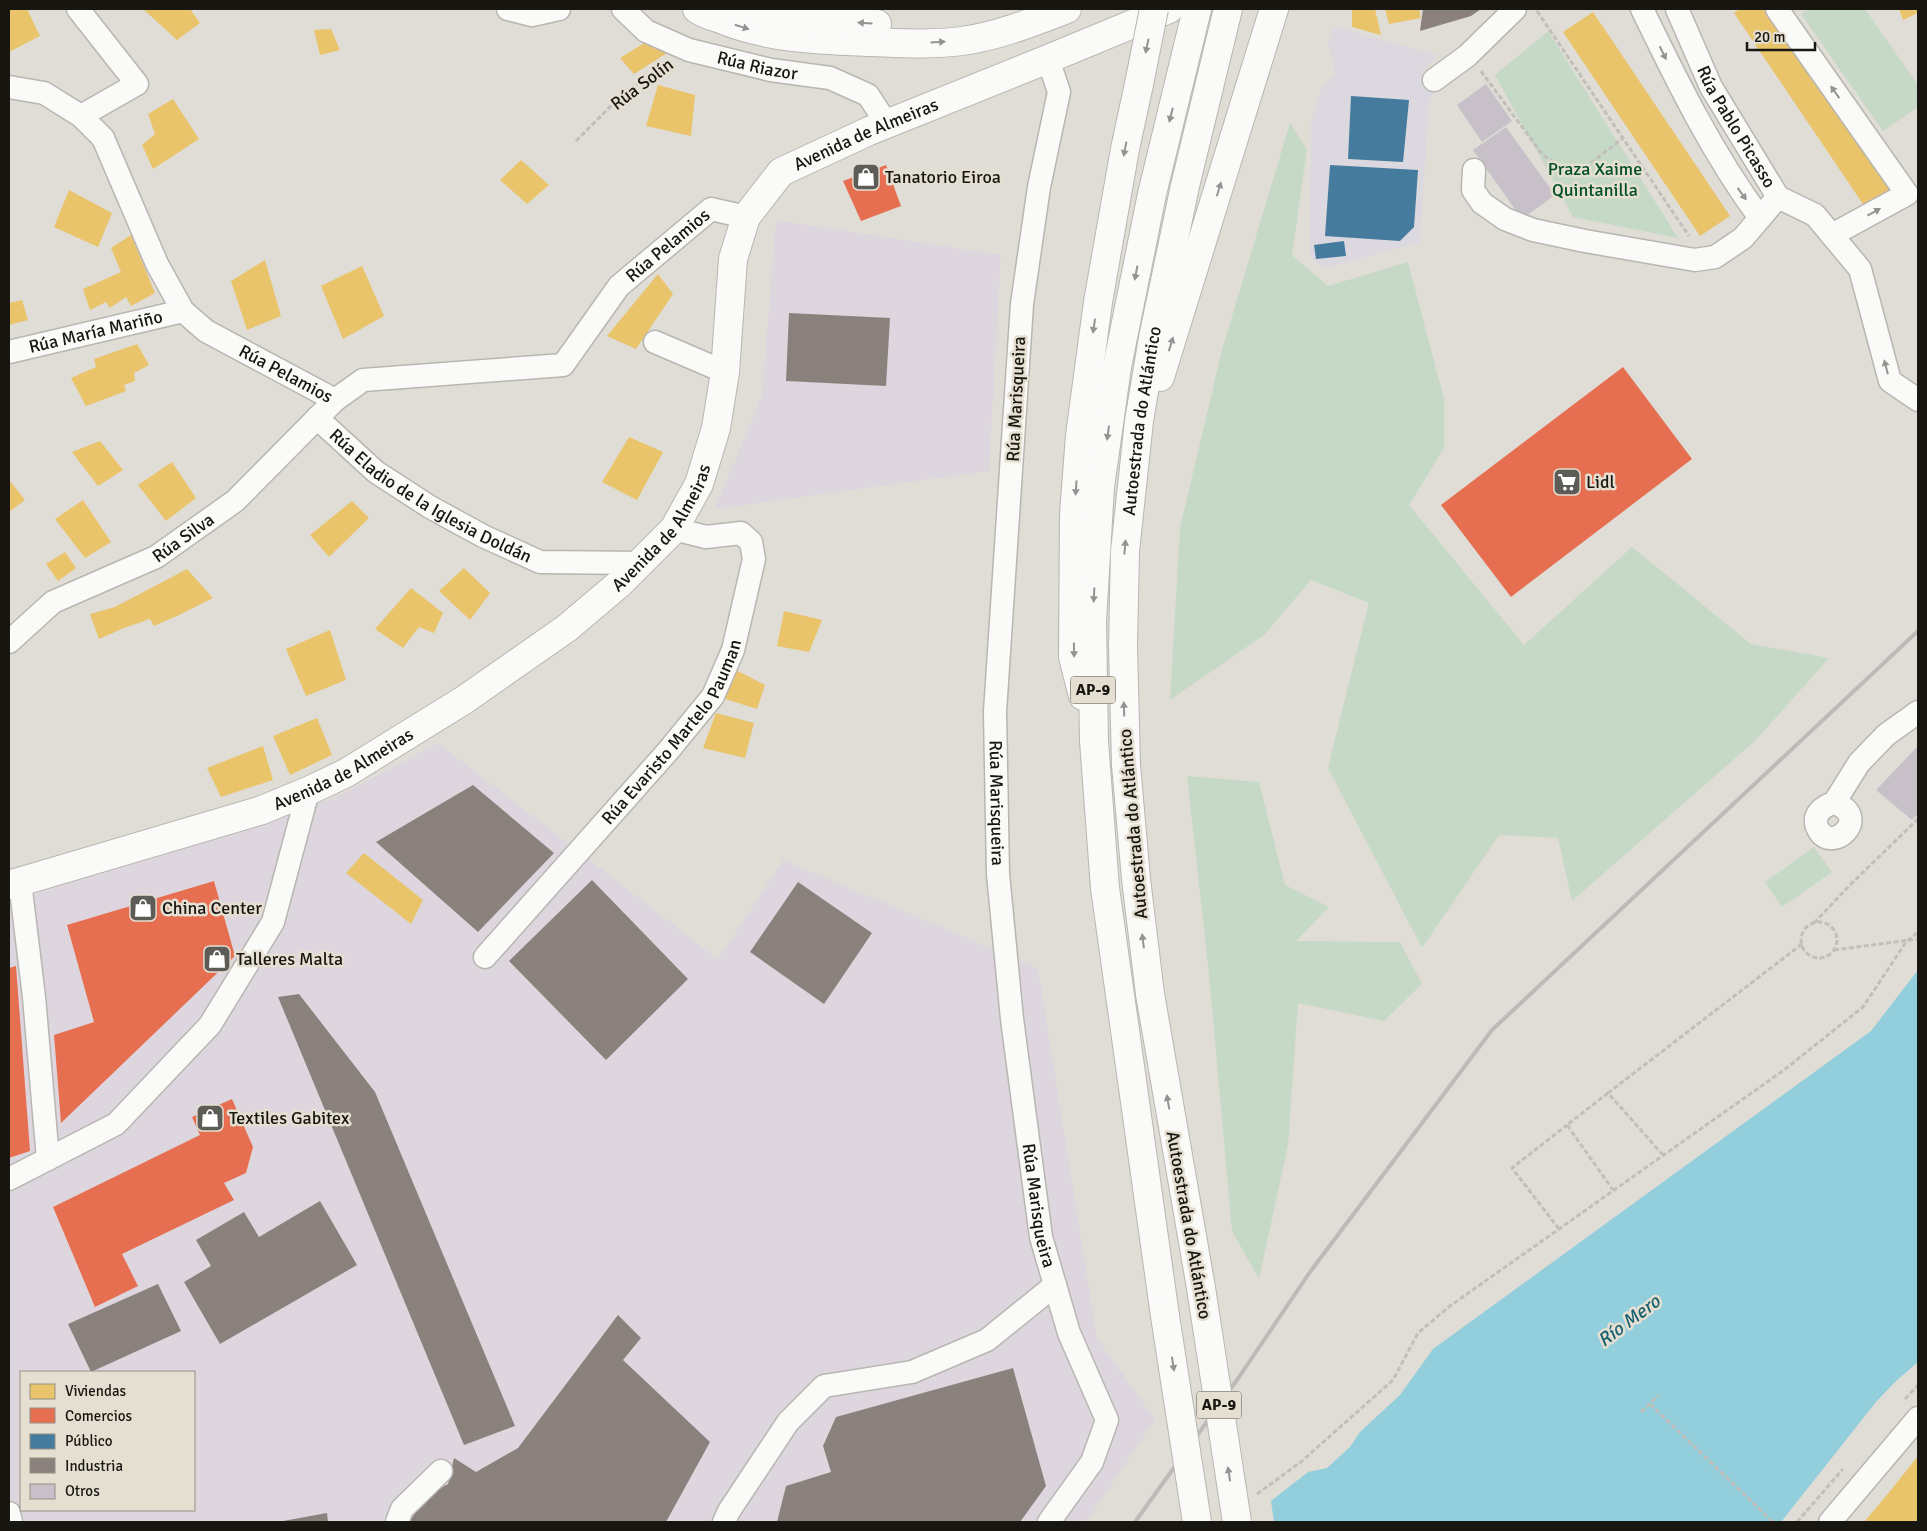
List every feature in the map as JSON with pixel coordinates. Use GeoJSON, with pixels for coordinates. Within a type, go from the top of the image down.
{"type":"FeatureCollection","features":[{"type":"Feature","properties":{"kind":"main road"},"geometry":{"type":"LineString","coordinates":[[698,9],[729,23],[762,33],[810,39],[915,43],[960,41],[994,34],[1066,9]]}},
{"type":"Feature","properties":{"kind":"main road"},"geometry":{"type":"LineString","coordinates":[[745,9],[784,18],[915,26],[967,21],[1017,9]]}},
{"type":"Feature","properties":{"kind":"main road"},"geometry":{"type":"LineString","coordinates":[[1094,741],[1073,657],[1075,504],[1080,435],[1098,302],[1125,149],[1154,9]]}},
{"type":"Feature","properties":{"kind":"main road","name":"Avenida de Almeiras"},"geometry":{"type":"LineString","coordinates":[[14,884],[262,810],[308,792],[346,774],[472,694],[567,628],[641,563],[674,529],[699,484],[716,428],[725,372],[733,259],[746,217],[780,172],[887,124],[1048,60],[1169,9]]}},
{"type":"Feature","properties":{"kind":"main road","name":"Autoestrada do Atlántico"},"geometry":{"type":"LineString","coordinates":[[1197,9],[1152,194],[1117,367],[1100,487],[1092,622],[1094,741],[1105,888],[1165,1316],[1198,1522]]}},
{"type":"Feature","properties":{"kind":"main road","name":"Autoestrada do Atlántico"},"geometry":{"type":"LineString","coordinates":[[1228,9],[1185,186],[1153,338],[1139,421],[1125,550],[1122,646],[1126,765],[1136,879],[1150,994],[1201,1288],[1237,1522]]}},
{"type":"Feature","properties":{"kind":"main road"},"geometry":{"type":"LineString","coordinates":[[1139,421],[1162,371],[1271,18]]}},
{"type":"Feature","properties":{"kind":"street"},"geometry":{"type":"LineString","coordinates":[[78,9],[137,84],[81,116]]}},
{"type":"Feature","properties":{"kind":"street"},"geometry":{"type":"LineString","coordinates":[[508,9],[532,15],[559,9]]}},
{"type":"Feature","properties":{"kind":"street","name":"Rúa Riazor"},"geometry":{"type":"LineString","coordinates":[[623,9],[646,31],[689,50],[771,70],[830,78],[868,95],[887,124]]}},
{"type":"Feature","properties":{"kind":"street"},"geometry":{"type":"LineString","coordinates":[[1434,80],[1467,56],[1515,9]]}},
{"type":"Feature","properties":{"kind":"street","name":"Rúa Pablo Picasso"},"geometry":{"type":"LineString","coordinates":[[1642,9],[1687,102],[1736,186],[1760,218]]}},
{"type":"Feature","properties":{"kind":"street"},"geometry":{"type":"LineString","coordinates":[[1777,9],[1907,194],[1832,236]]}},
{"type":"Feature","properties":{"kind":"street","name":"Rúa Pablo Picasso"},"geometry":{"type":"LineString","coordinates":[[1686,12],[1711,87],[1778,197],[1815,215],[1860,269],[1890,380],[1918,400]]}},
{"type":"Feature","properties":{"kind":"street","name":"Rúa Marisqueira"},"geometry":{"type":"LineString","coordinates":[[1048,60],[1059,92],[1039,186],[1022,304],[995,712],[998,874],[1012,1019],[1041,1237],[1069,1332],[1107,1420],[1092,1462],[1049,1522]]}},
{"type":"Feature","properties":{"kind":"street","name":"Rúa Pelamios"},"geometry":{"type":"LineString","coordinates":[[9,87],[44,93],[81,116],[103,138],[157,264],[183,311],[206,331],[335,400],[363,380],[563,366],[619,286],[711,209],[746,217]]}},
{"type":"Feature","properties":{"kind":"street"},"geometry":{"type":"LineString","coordinates":[[1474,170],[1473,190],[1482,202],[1505,219],[1533,230],[1695,260],[1715,257],[1743,238],[1778,197]]}},
{"type":"Feature","properties":{"kind":"street","name":"Rúa María Mariño"},"geometry":{"type":"LineString","coordinates":[[9,352],[183,311]]}},
{"type":"Feature","properties":{"kind":"street"},"geometry":{"type":"LineString","coordinates":[[655,342],[725,372]]}},
{"type":"Feature","properties":{"kind":"street","name":"Rúa Silva"},"geometry":{"type":"LineString","coordinates":[[9,642],[53,602],[156,557],[235,501],[335,400]]}},
{"type":"Feature","properties":{"kind":"street","name":"Rúa Eladio de la Iglesia Doldán"},"geometry":{"type":"LineString","coordinates":[[317,418],[376,472],[438,511],[483,536],[540,562],[641,563]]}},
{"type":"Feature","properties":{"kind":"street","name":"Rúa Evaristo Martelo Pauman"},"geometry":{"type":"LineString","coordinates":[[485,957],[668,751],[713,696],[733,650],[754,558],[751,542],[741,533],[706,537],[674,529]]}},
{"type":"Feature","properties":{"kind":"street"},"geometry":{"type":"LineString","coordinates":[[1834,803],[1859,763],[1886,735],[1918,712]]}},
{"type":"Feature","properties":{"kind":"street"},"geometry":{"type":"LineString","coordinates":[[9,1179],[116,1124],[210,1025],[273,922],[308,792]]}},
{"type":"Feature","properties":{"kind":"street"},"geometry":{"type":"LineString","coordinates":[[14,884],[34,997],[48,1159]]}},
{"type":"Feature","properties":{"kind":"street"},"geometry":{"type":"LineString","coordinates":[[724,1522],[729,1511],[788,1422],[824,1386],[912,1372],[987,1340],[1055,1285]]}},
{"type":"Feature","properties":{"kind":"street"},"geometry":{"type":"LineString","coordinates":[[1830,1522],[1918,1418]]}},
{"type":"Feature","properties":{"kind":"street"},"geometry":{"type":"LineString","coordinates":[[397,1522],[402,1509],[441,1471]]}},
{"type":"Feature","properties":{"kind":"street"},"geometry":{"type":"LineString","coordinates":[[9,1513],[11,1522]]}},
{"type":"Feature","properties":{"kind":"path"},"geometry":{"type":"LineString","coordinates":[[1535,9],[1704,258]]}},
{"type":"Feature","properties":{"kind":"path","name":"Rúa Solín"},"geometry":{"type":"LineString","coordinates":[[576,141],[625,92],[689,50]]}},
{"type":"Feature","properties":{"kind":"path"},"geometry":{"type":"LineString","coordinates":[[1467,56],[1487,78],[1542,154],[1559,167],[1587,166],[1623,138]]}},
{"type":"Feature","properties":{"kind":"path"},"geometry":{"type":"LineString","coordinates":[[1918,818],[1806,929],[1803,933],[1802,944],[1808,954],[1819,958],[1825,957],[1834,950],[1918,940]]}},
{"type":"Feature","properties":{"kind":"path"},"geometry":{"type":"LineString","coordinates":[[1814,923],[1820,922],[1832,927],[1837,938],[1834,950]]}},
{"type":"Feature","properties":{"kind":"path"},"geometry":{"type":"LineString","coordinates":[[1251,1499],[1302,1461],[1393,1380],[1418,1333],[1450,1306],[1784,1070],[1863,1007],[1906,942],[1918,932]]}},
{"type":"Feature","properties":{"kind":"path"},"geometry":{"type":"LineString","coordinates":[[1559,1229],[1512,1168],[1802,944]]}},
{"type":"Feature","properties":{"kind":"path"},"geometry":{"type":"LineString","coordinates":[[1608,1093],[1663,1155]]}},
{"type":"Feature","properties":{"kind":"path"},"geometry":{"type":"LineString","coordinates":[[1566,1125],[1613,1190]]}},
{"type":"Feature","properties":{"kind":"path"},"geometry":{"type":"LineString","coordinates":[[1641,1412],[1659,1395]]}},
{"type":"Feature","properties":{"kind":"path"},"geometry":{"type":"LineString","coordinates":[[1650,1404],[1773,1522]]}},
{"type":"Feature","properties":{"kind":"shaded area"},"geometry":{"type":"Polygon","coordinates":[[[1335,27],[1437,55],[1422,73],[1434,91],[1429,102],[1420,242],[1325,268],[1310,257],[1311,122],[1322,87],[1336,74],[1328,41],[1335,27]]]}},
{"type":"Feature","properties":{"kind":"shaded area"},"geometry":{"type":"Polygon","coordinates":[[[776,220],[1001,255],[989,471],[715,509],[762,395],[776,220]]]}},
{"type":"Feature","properties":{"kind":"shaded area"},"geometry":{"type":"Polygon","coordinates":[[[438,743],[718,959],[783,860],[1038,968],[1097,1338],[1155,1419],[1086,1522],[9,1522],[9,902],[334,798],[438,743]]]}},
{"type":"Feature","properties":{"kind":"green space"},"geometry":{"type":"Polygon","coordinates":[[[1808,9],[1865,9],[1918,85],[1918,107],[1883,131],[1801,14],[1808,9]]]}},
{"type":"Feature","properties":{"kind":"green space","name":"Praza Xaime Quintanilla"},"geometry":{"type":"Polygon","coordinates":[[[1548,31],[1678,238],[1573,217],[1495,75],[1548,31]]]}},
{"type":"Feature","properties":{"kind":"green space"},"geometry":{"type":"Polygon","coordinates":[[[1290,123],[1307,149],[1292,255],[1328,286],[1408,262],[1444,399],[1444,448],[1409,505],[1524,645],[1632,547],[1751,644],[1829,658],[1756,740],[1572,901],[1558,838],[1499,835],[1422,948],[1328,768],[1369,603],[1311,580],[1264,635],[1170,700],[1180,528],[1222,350],[1290,123]]]}},
{"type":"Feature","properties":{"kind":"green space"},"geometry":{"type":"Polygon","coordinates":[[[1187,776],[1259,782],[1285,885],[1329,907],[1296,941],[1400,942],[1422,984],[1384,1021],[1298,1003],[1288,1145],[1259,1279],[1232,1231],[1209,974],[1187,776]]]}},
{"type":"Feature","properties":{"kind":"green space"},"geometry":{"type":"Polygon","coordinates":[[[1814,847],[1832,872],[1782,907],[1765,882],[1814,847]]]}},
{"type":"Feature","properties":{"kind":"water","name":"Río Mero"},"geometry":{"type":"Polygon","coordinates":[[[1918,970],[1918,1362],[1876,1402],[1781,1522],[1274,1522],[1271,1501],[1308,1472],[1327,1468],[1350,1447],[1360,1432],[1400,1395],[1433,1349],[1871,1031],[1918,970]]]}},
{"type":"Feature","properties":{"kind":"building: Viviendas"},"geometry":{"type":"Polygon","coordinates":[[[9,9],[27,9],[40,36],[9,52],[9,9]]]}},
{"type":"Feature","properties":{"kind":"building: Viviendas"},"geometry":{"type":"Polygon","coordinates":[[[143,9],[190,9],[200,23],[177,40],[143,9]]]}},
{"type":"Feature","properties":{"kind":"building: Viviendas"},"geometry":{"type":"Polygon","coordinates":[[[1352,9],[1375,9],[1381,35],[1352,27],[1352,9]]]}},
{"type":"Feature","properties":{"kind":"building: Viviendas"},"geometry":{"type":"Polygon","coordinates":[[[1385,9],[1419,9],[1421,18],[1389,24],[1385,9]]]}},
{"type":"Feature","properties":{"kind":"building: Viviendas"},"geometry":{"type":"Polygon","coordinates":[[[1740,9],[1773,9],[1897,193],[1869,213],[1734,13],[1740,9]]]}},
{"type":"Feature","properties":{"kind":"building: Viviendas"},"geometry":{"type":"Polygon","coordinates":[[[1899,9],[1918,9],[1918,13],[1903,20],[1899,9]]]}},
{"type":"Feature","properties":{"kind":"building: Viviendas"},"geometry":{"type":"Polygon","coordinates":[[[1593,12],[1730,216],[1700,236],[1563,32],[1593,12]]]}},
{"type":"Feature","properties":{"kind":"building: Viviendas"},"geometry":{"type":"Polygon","coordinates":[[[331,29],[340,50],[320,55],[314,30],[331,29]]]}},
{"type":"Feature","properties":{"kind":"building: Viviendas"},"geometry":{"type":"Polygon","coordinates":[[[646,42],[667,53],[634,74],[620,58],[646,42]]]}},
{"type":"Feature","properties":{"kind":"building: Viviendas"},"geometry":{"type":"Polygon","coordinates":[[[658,85],[695,95],[691,136],[646,126],[658,85]]]}},
{"type":"Feature","properties":{"kind":"building: Viviendas"},"geometry":{"type":"Polygon","coordinates":[[[173,99],[199,139],[153,169],[142,145],[155,134],[148,114],[173,99]]]}},
{"type":"Feature","properties":{"kind":"building: Viviendas"},"geometry":{"type":"Polygon","coordinates":[[[521,160],[549,185],[527,204],[500,180],[521,160]]]}},
{"type":"Feature","properties":{"kind":"building: Viviendas"},"geometry":{"type":"Polygon","coordinates":[[[69,190],[112,213],[98,247],[54,227],[69,190]]]}},
{"type":"Feature","properties":{"kind":"building: Viviendas"},"geometry":{"type":"Polygon","coordinates":[[[131,235],[155,293],[131,306],[126,297],[110,308],[106,302],[90,310],[83,289],[121,272],[111,248],[131,235]]]}},
{"type":"Feature","properties":{"kind":"building: Viviendas"},"geometry":{"type":"Polygon","coordinates":[[[265,260],[281,316],[247,330],[231,281],[265,260]]]}},
{"type":"Feature","properties":{"kind":"building: Viviendas"},"geometry":{"type":"Polygon","coordinates":[[[362,266],[384,316],[343,339],[321,286],[362,266]]]}},
{"type":"Feature","properties":{"kind":"building: Viviendas"},"geometry":{"type":"Polygon","coordinates":[[[658,274],[673,294],[636,349],[607,336],[658,274]]]}},
{"type":"Feature","properties":{"kind":"building: Viviendas"},"geometry":{"type":"Polygon","coordinates":[[[22,300],[28,320],[9,325],[9,303],[22,300]]]}},
{"type":"Feature","properties":{"kind":"building: Viviendas"},"geometry":{"type":"Polygon","coordinates":[[[137,344],[149,365],[134,373],[135,381],[124,385],[126,391],[86,406],[71,378],[96,367],[94,359],[137,344]]]}},
{"type":"Feature","properties":{"kind":"building: Viviendas"},"geometry":{"type":"Polygon","coordinates":[[[629,437],[663,452],[637,500],[602,482],[629,437]]]}},
{"type":"Feature","properties":{"kind":"building: Viviendas"},"geometry":{"type":"Polygon","coordinates":[[[100,441],[123,470],[98,486],[72,452],[100,441]]]}},
{"type":"Feature","properties":{"kind":"building: Viviendas"},"geometry":{"type":"Polygon","coordinates":[[[172,462],[196,498],[166,521],[138,485],[172,462]]]}},
{"type":"Feature","properties":{"kind":"building: Viviendas"},"geometry":{"type":"Polygon","coordinates":[[[10,481],[25,500],[9,512],[9,483],[10,481]]]}},
{"type":"Feature","properties":{"kind":"building: Viviendas"},"geometry":{"type":"Polygon","coordinates":[[[83,500],[111,542],[85,558],[55,519],[83,500]]]}},
{"type":"Feature","properties":{"kind":"building: Viviendas"},"geometry":{"type":"Polygon","coordinates":[[[352,501],[369,518],[329,557],[310,535],[352,501]]]}},
{"type":"Feature","properties":{"kind":"building: Viviendas"},"geometry":{"type":"Polygon","coordinates":[[[65,552],[76,568],[58,581],[46,564],[65,552]]]}},
{"type":"Feature","properties":{"kind":"building: Viviendas"},"geometry":{"type":"Polygon","coordinates":[[[464,568],[490,593],[470,620],[439,591],[464,568]]]}},
{"type":"Feature","properties":{"kind":"building: Viviendas"},"geometry":{"type":"Polygon","coordinates":[[[187,569],[213,598],[154,626],[150,619],[99,639],[90,614],[115,607],[187,569]]]}},
{"type":"Feature","properties":{"kind":"building: Viviendas"},"geometry":{"type":"Polygon","coordinates":[[[411,588],[443,613],[434,633],[419,627],[403,648],[375,629],[411,588]]]}},
{"type":"Feature","properties":{"kind":"building: Viviendas"},"geometry":{"type":"Polygon","coordinates":[[[784,611],[822,620],[809,652],[777,646],[784,611]]]}},
{"type":"Feature","properties":{"kind":"building: Viviendas"},"geometry":{"type":"Polygon","coordinates":[[[330,630],[346,680],[306,696],[286,649],[330,630]]]}},
{"type":"Feature","properties":{"kind":"building: Viviendas"},"geometry":{"type":"Polygon","coordinates":[[[734,669],[765,685],[757,709],[722,698],[734,669]]]}},
{"type":"Feature","properties":{"kind":"building: Viviendas"},"geometry":{"type":"Polygon","coordinates":[[[716,713],[754,723],[745,758],[703,748],[716,713]]]}},
{"type":"Feature","properties":{"kind":"building: Viviendas"},"geometry":{"type":"Polygon","coordinates":[[[317,718],[332,755],[290,775],[273,736],[317,718]]]}},
{"type":"Feature","properties":{"kind":"building: Viviendas"},"geometry":{"type":"Polygon","coordinates":[[[263,746],[273,780],[221,797],[207,768],[263,746]]]}},
{"type":"Feature","properties":{"kind":"building: Viviendas"},"geometry":{"type":"Polygon","coordinates":[[[364,853],[423,900],[411,924],[346,873],[364,853]]]}},
{"type":"Feature","properties":{"kind":"building: Viviendas"},"geometry":{"type":"Polygon","coordinates":[[[1918,1456],[1918,1522],[1864,1522],[1891,1490],[1918,1456]]]}},
{"type":"Feature","properties":{"kind":"building: Comercios"},"geometry":{"type":"Polygon","coordinates":[[[886,165],[901,206],[861,221],[843,181],[886,165]]]}},
{"type":"Feature","properties":{"kind":"building: Comercios","name":"Lidl"},"geometry":{"type":"Polygon","coordinates":[[[1623,367],[1692,459],[1511,597],[1441,505],[1623,367]]]}},
{"type":"Feature","properties":{"kind":"building: Comercios"},"geometry":{"type":"Polygon","coordinates":[[[214,881],[235,956],[61,1123],[54,1035],[94,1022],[67,925],[214,881]]]}},
{"type":"Feature","properties":{"kind":"building: Comercios"},"geometry":{"type":"Polygon","coordinates":[[[16,966],[30,1151],[9,1158],[9,968],[16,966]]]}},
{"type":"Feature","properties":{"kind":"building: Comercios"},"geometry":{"type":"Polygon","coordinates":[[[232,1099],[253,1147],[246,1173],[224,1183],[234,1200],[122,1254],[138,1286],[95,1307],[53,1207],[200,1135],[192,1117],[232,1099]]]}},
{"type":"Feature","properties":{"kind":"building: Público"},"geometry":{"type":"Polygon","coordinates":[[[1351,96],[1409,100],[1403,162],[1348,159],[1351,96]]]}},
{"type":"Feature","properties":{"kind":"building: Público"},"geometry":{"type":"Polygon","coordinates":[[[1330,165],[1418,170],[1414,227],[1400,241],[1325,236],[1330,165]]]}},
{"type":"Feature","properties":{"kind":"building: Público"},"geometry":{"type":"Polygon","coordinates":[[[1344,241],[1346,256],[1316,259],[1314,245],[1344,241]]]}},
{"type":"Feature","properties":{"kind":"building: Industria"},"geometry":{"type":"Polygon","coordinates":[[[1423,9],[1481,9],[1471,16],[1420,31],[1423,9]]]}},
{"type":"Feature","properties":{"kind":"building: Industria"},"geometry":{"type":"Polygon","coordinates":[[[789,313],[890,318],[886,386],[786,381],[789,313]]]}},
{"type":"Feature","properties":{"kind":"building: Industria"},"geometry":{"type":"Polygon","coordinates":[[[473,785],[554,853],[478,932],[376,842],[473,785]]]}},
{"type":"Feature","properties":{"kind":"building: Industria"},"geometry":{"type":"Polygon","coordinates":[[[592,880],[688,979],[606,1060],[509,961],[592,880]]]}},
{"type":"Feature","properties":{"kind":"building: Industria"},"geometry":{"type":"Polygon","coordinates":[[[798,882],[872,933],[824,1004],[750,952],[798,882]]]}},
{"type":"Feature","properties":{"kind":"building: Industria"},"geometry":{"type":"Polygon","coordinates":[[[299,994],[375,1092],[515,1426],[464,1445],[278,997],[299,994]]]}},
{"type":"Feature","properties":{"kind":"building: Industria"},"geometry":{"type":"Polygon","coordinates":[[[320,1201],[357,1265],[220,1344],[184,1282],[211,1266],[196,1240],[244,1212],[259,1237],[320,1201]]]}},
{"type":"Feature","properties":{"kind":"building: Industria"},"geometry":{"type":"Polygon","coordinates":[[[158,1284],[181,1331],[91,1371],[68,1324],[158,1284]]]}},
{"type":"Feature","properties":{"kind":"building: Industria"},"geometry":{"type":"Polygon","coordinates":[[[618,1315],[641,1338],[623,1360],[710,1442],[666,1522],[409,1522],[427,1495],[448,1484],[454,1458],[476,1472],[518,1448],[618,1315]]]}},
{"type":"Feature","properties":{"kind":"building: Industria"},"geometry":{"type":"Polygon","coordinates":[[[1013,1368],[1046,1486],[1020,1522],[777,1522],[786,1486],[831,1472],[823,1446],[836,1417],[1013,1368]]]}},
{"type":"Feature","properties":{"kind":"building: Industria"},"geometry":{"type":"Polygon","coordinates":[[[327,1513],[328,1522],[283,1521],[327,1513]]]}},
{"type":"Feature","properties":{"kind":"building: Otros"},"geometry":{"type":"Polygon","coordinates":[[[1486,84],[1512,121],[1482,142],[1457,105],[1486,84]]]}},
{"type":"Feature","properties":{"kind":"building: Otros"},"geometry":{"type":"Polygon","coordinates":[[[1506,127],[1555,195],[1522,219],[1473,150],[1506,127]]]}},
{"type":"Feature","properties":{"kind":"building: Otros"},"geometry":{"type":"Polygon","coordinates":[[[1918,746],[1918,814],[1912,820],[1876,790],[1918,746]]]}},
{"type":"Feature","properties":{"kind":"railway"},"geometry":{"type":"LineString","coordinates":[[1135,1522],[1239,1377],[1310,1272],[1492,1030],[1918,631]]}},
{"type":"Feature","properties":{"kind":"place","name":"Tanatorio Eiroa"},"geometry":{"type":"Point","coordinates":[866,177]}},
{"type":"Feature","properties":{"kind":"place","name":"Lidl"},"geometry":{"type":"Point","coordinates":[1567,482]}},
{"type":"Feature","properties":{"kind":"place","name":"China Center"},"geometry":{"type":"Point","coordinates":[143,908]}},
{"type":"Feature","properties":{"kind":"place","name":"Talleres Malta"},"geometry":{"type":"Point","coordinates":[217,959]}},
{"type":"Feature","properties":{"kind":"place","name":"Textiles Gabitex"},"geometry":{"type":"Point","coordinates":[210,1118]}}]}
